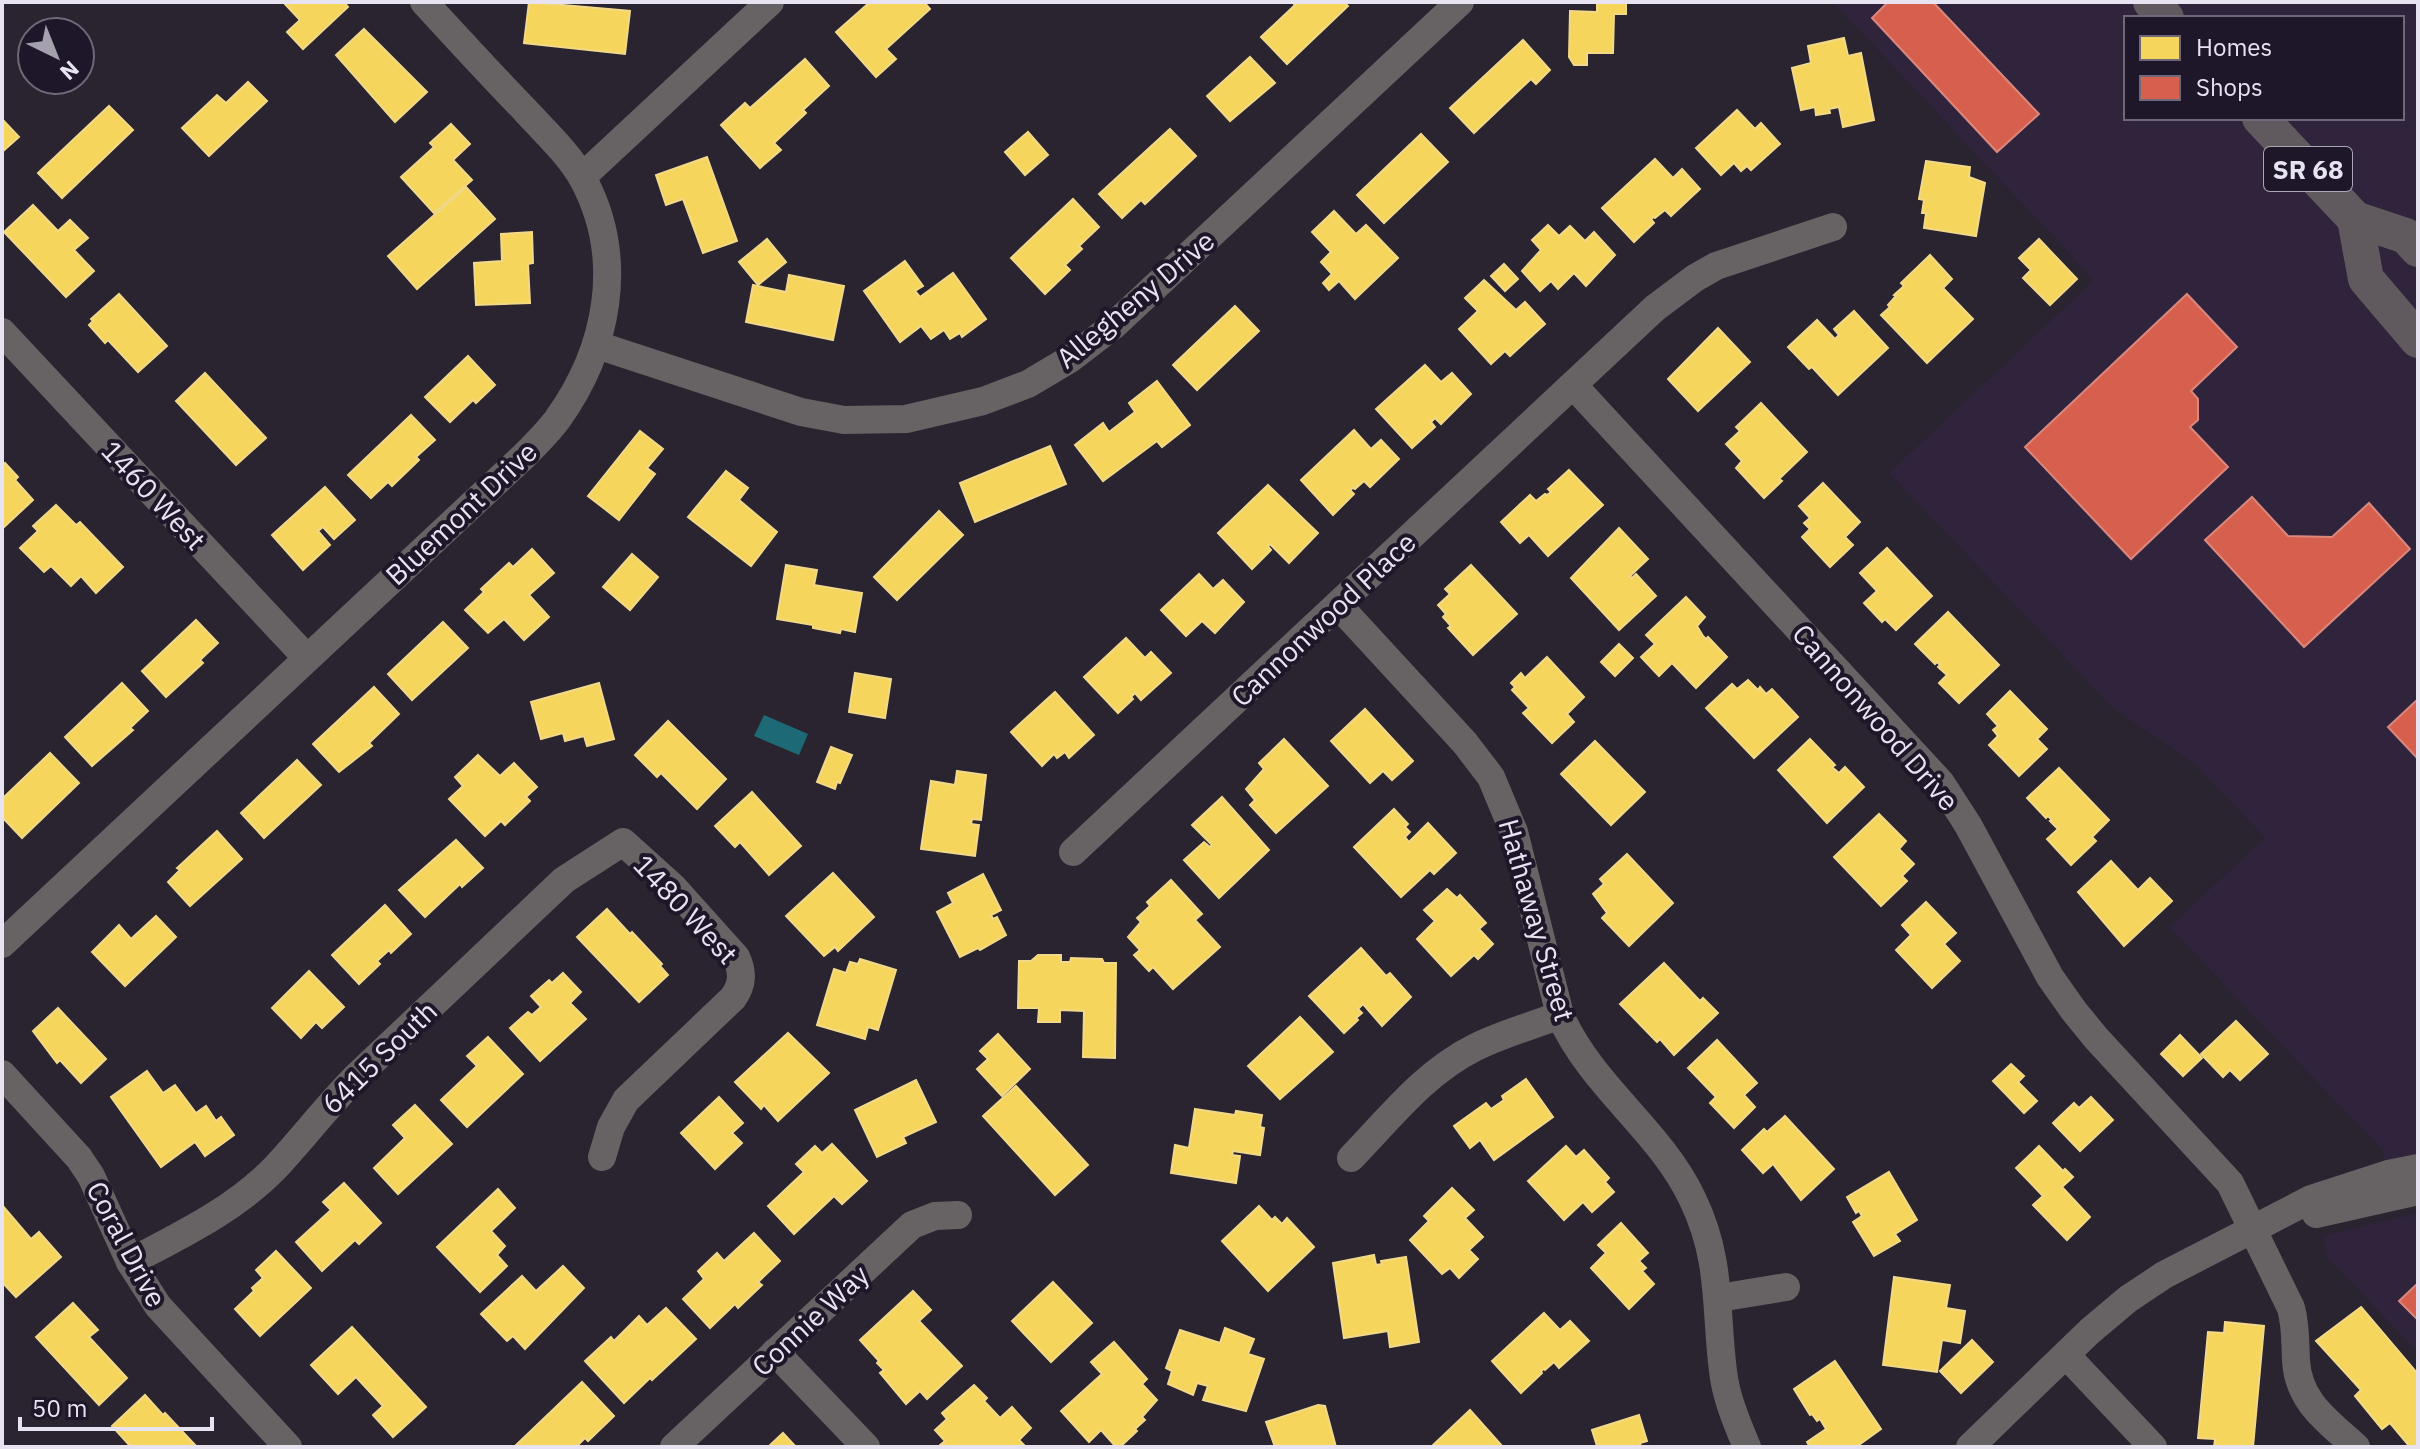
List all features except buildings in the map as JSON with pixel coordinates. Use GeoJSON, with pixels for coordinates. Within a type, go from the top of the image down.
{"type":"FeatureCollection","features":[{"type":"Feature","properties":{"kind":"main road","name":"SR 68"},"geometry":{"type":"LineString","coordinates":[[2262,120],[2355,219],[2406,236],[2418,249]]}},
{"type":"Feature","properties":{"kind":"main road","name":"SR 68"},"geometry":{"type":"LineString","coordinates":[[2355,219],[2366,279],[2418,340]]}},
{"type":"Feature","properties":{"kind":"street","name":"Bluemont Drive"},"geometry":{"type":"LineString","coordinates":[[2,944],[524,456],[556,422],[581,382],[597,345],[607,306],[605,240],[596,208],[582,177],[558,146],[424,2]]}},
{"type":"Feature","properties":{"kind":"street"},"geometry":{"type":"LineString","coordinates":[[582,177],[770,2]]}},
{"type":"Feature","properties":{"kind":"street","name":"Allegheny Drive"},"geometry":{"type":"LineString","coordinates":[[597,345],[801,412],[844,420],[906,419],[983,401],[1028,384],[1070,359],[1113,326],[1460,2]]}},
{"type":"Feature","properties":{"kind":"street","name":"Cannonwood Place"},"geometry":{"type":"LineString","coordinates":[[1073,852],[1655,308],[1695,278],[1739,257],[1833,227]]}},
{"type":"Feature","properties":{"kind":"street","name":"1460 West"},"geometry":{"type":"LineString","coordinates":[[2,332],[306,657]]}},
{"type":"Feature","properties":{"kind":"street","name":"Cannonwood Drive"},"geometry":{"type":"LineString","coordinates":[[1573,385],[1941,783],[1968,825],[2039,958],[2062,994],[2096,1038],[2221,1171],[2237,1195],[2291,1308],[2296,1324],[2296,1360],[2304,1391],[2321,1417],[2356,1447]]}},
{"type":"Feature","properties":{"kind":"street","name":"Hathaway Street"},"geometry":{"type":"LineString","coordinates":[[1338,605],[1465,743],[1491,777],[1514,832],[1560,1015],[1585,1061],[1661,1149],[1692,1197],[1712,1256],[1719,1298],[1723,1372],[1733,1412],[1747,1447]]}},
{"type":"Feature","properties":{"kind":"street","name":"1480 West"},"geometry":{"type":"LineString","coordinates":[[602,1157],[611,1127],[626,1100],[733,998],[741,979],[741,968],[736,957],[674,888],[623,842]]}},
{"type":"Feature","properties":{"kind":"street","name":"6415 South"},"geometry":{"type":"LineString","coordinates":[[130,1262],[211,1218],[243,1196],[275,1168],[357,1076],[564,880],[623,842]]}},
{"type":"Feature","properties":{"kind":"street"},"geometry":{"type":"LineString","coordinates":[[1351,1158],[1417,1088],[1454,1060],[1496,1038],[1560,1015]]}},
{"type":"Feature","properties":{"kind":"street","name":"Coral Drive"},"geometry":{"type":"LineString","coordinates":[[2,1074],[79,1158],[91,1176],[130,1262],[169,1320],[288,1447]]}},
{"type":"Feature","properties":{"kind":"street"},"geometry":{"type":"LineString","coordinates":[[1970,1447],[2090,1331],[2145,1287],[2311,1199],[2388,1174],[2418,1168]]}},
{"type":"Feature","properties":{"kind":"street"},"geometry":{"type":"LineString","coordinates":[[2253,1230],[2418,1191]]}},
{"type":"Feature","properties":{"kind":"street","name":"Connie Way"},"geometry":{"type":"LineString","coordinates":[[674,1447],[912,1225],[935,1216],[958,1215]]}},
{"type":"Feature","properties":{"kind":"street"},"geometry":{"type":"LineString","coordinates":[[1719,1298],[1786,1287]]}},
{"type":"Feature","properties":{"kind":"street"},"geometry":{"type":"LineString","coordinates":[[775,1352],[866,1447]]}},
{"type":"Feature","properties":{"kind":"street"},"geometry":{"type":"LineString","coordinates":[[2066,1355],[2153,1447]]}},
{"type":"Feature","properties":{"kind":"shaded area"},"geometry":{"type":"Polygon","coordinates":[[[1833,2],[2418,2],[2418,1156],[2385,1163],[2383,1151],[2169,927],[2265,838],[2195,764],[2113,708],[1889,473],[2094,280],[1833,2]]]}},
{"type":"Feature","properties":{"kind":"shaded area"},"geometry":{"type":"Polygon","coordinates":[[[2418,1213],[2418,1352],[2327,1257],[2323,1236],[2418,1213]]]}},
{"type":"Feature","properties":{"kind":"water"},"geometry":{"type":"Polygon","coordinates":[[[764,715],[808,734],[799,755],[754,736],[764,715]]]}}]}
